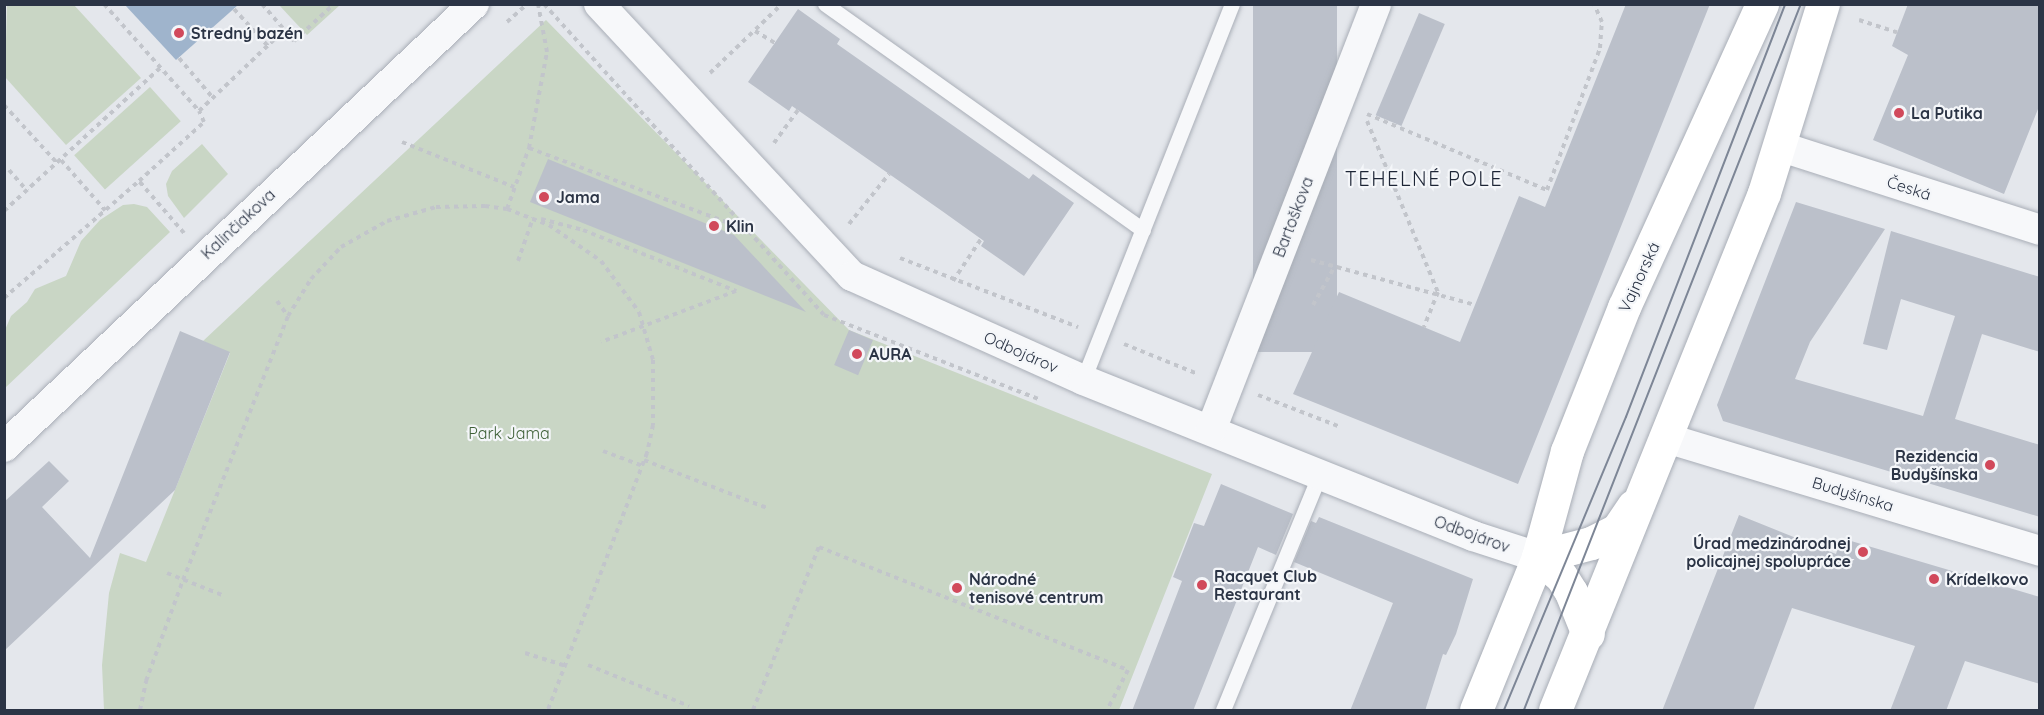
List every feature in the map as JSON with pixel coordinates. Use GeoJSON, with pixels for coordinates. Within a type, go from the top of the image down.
{"type":"FeatureCollection","features":[{"type":"Feature","properties":{"kind":"main road","name":"Vajnorská"},"geometry":{"type":"LineString","coordinates":[[1476,711],[1538,557],[1567,451],[1624,307],[1762,4]]}},
{"type":"Feature","properties":{"kind":"main road"},"geometry":{"type":"LineString","coordinates":[[1555,711],[1742,252],[1779,146],[1823,4]]}},
{"type":"Feature","properties":{"kind":"main road"},"geometry":{"type":"LineString","coordinates":[[1538,557],[1591,543],[1617,530],[1649,484]]}},
{"type":"Feature","properties":{"kind":"main road"},"geometry":{"type":"LineString","coordinates":[[1538,557],[1561,576],[1571,591],[1588,634]]}},
{"type":"Feature","properties":{"kind":"street","name":"Kalinčiakova"},"geometry":{"type":"LineString","coordinates":[[4,447],[474,4]]}},
{"type":"Feature","properties":{"kind":"street","name":"Odbojárov"},"geometry":{"type":"LineString","coordinates":[[599,4],[852,276],[1083,380],[1473,536],[1538,557]]}},
{"type":"Feature","properties":{"kind":"street","name":"Bartoškova"},"geometry":{"type":"LineString","coordinates":[[1211,430],[1376,4]]}},
{"type":"Feature","properties":{"kind":"street","name":"Česká"},"geometry":{"type":"LineString","coordinates":[[1779,146],[2040,230]]}},
{"type":"Feature","properties":{"kind":"street","name":"Budyšínska"},"geometry":{"type":"LineString","coordinates":[[1666,438],[2040,551]]}},
{"type":"Feature","properties":{"kind":"lane"},"geometry":{"type":"LineString","coordinates":[[825,4],[1143,230]]}},
{"type":"Feature","properties":{"kind":"lane"},"geometry":{"type":"LineString","coordinates":[[1083,380],[1232,4]]}},
{"type":"Feature","properties":{"kind":"lane"},"geometry":{"type":"LineString","coordinates":[[1223,711],[1320,473]]}},
{"type":"Feature","properties":{"kind":"path"},"geometry":{"type":"LineString","coordinates":[[4,298],[204,122],[199,111],[104,4]]}},
{"type":"Feature","properties":{"kind":"path"},"geometry":{"type":"LineString","coordinates":[[262,4],[294,41],[334,4]]}},
{"type":"Feature","properties":{"kind":"path"},"geometry":{"type":"LineString","coordinates":[[507,22],[527,4]]}},
{"type":"Feature","properties":{"kind":"path"},"geometry":{"type":"LineString","coordinates":[[507,209],[529,148],[547,52],[538,4]]}},
{"type":"Feature","properties":{"kind":"path"},"geometry":{"type":"LineString","coordinates":[[710,73],[782,4]]}},
{"type":"Feature","properties":{"kind":"path"},"geometry":{"type":"LineString","coordinates":[[1424,327],[1438,292],[1363,113],[1547,190],[1600,48],[1602,22],[1594,4]]}},
{"type":"Feature","properties":{"kind":"path"},"geometry":{"type":"LineString","coordinates":[[234,9],[268,46]]}},
{"type":"Feature","properties":{"kind":"path"},"geometry":{"type":"LineString","coordinates":[[1859,20],[1897,32]]}},
{"type":"Feature","properties":{"kind":"path"},"geometry":{"type":"LineString","coordinates":[[199,111],[285,29]]}},
{"type":"Feature","properties":{"kind":"path"},"geometry":{"type":"LineString","coordinates":[[755,31],[775,43]]}},
{"type":"Feature","properties":{"kind":"path"},"geometry":{"type":"LineString","coordinates":[[179,58],[213,98]]}},
{"type":"Feature","properties":{"kind":"path"},"geometry":{"type":"LineString","coordinates":[[703,65],[718,82]]}},
{"type":"Feature","properties":{"kind":"path"},"geometry":{"type":"LineString","coordinates":[[4,211],[160,68]]}},
{"type":"Feature","properties":{"kind":"path"},"geometry":{"type":"LineString","coordinates":[[4,105],[105,210]]}},
{"type":"Feature","properties":{"kind":"path"},"geometry":{"type":"LineString","coordinates":[[774,143],[798,110]]}},
{"type":"Feature","properties":{"kind":"path"},"geometry":{"type":"LineString","coordinates":[[766,134],[782,151]]}},
{"type":"Feature","properties":{"kind":"path"},"geometry":{"type":"LineString","coordinates":[[402,142],[514,187]]}},
{"type":"Feature","properties":{"kind":"path"},"geometry":{"type":"LineString","coordinates":[[529,148],[748,231]]}},
{"type":"Feature","properties":{"kind":"path"},"geometry":{"type":"LineString","coordinates":[[9,170],[27,191]]}},
{"type":"Feature","properties":{"kind":"path"},"geometry":{"type":"LineString","coordinates":[[849,224],[889,174]]}},
{"type":"Feature","properties":{"kind":"path"},"geometry":{"type":"LineString","coordinates":[[139,181],[184,234]]}},
{"type":"Feature","properties":{"kind":"path"},"geometry":{"type":"LineString","coordinates":[[140,711],[146,681],[183,580],[288,316],[311,279],[341,247],[365,231],[406,214],[436,207],[507,209],[584,230],[736,291],[643,324],[601,342]]}},
{"type":"Feature","properties":{"kind":"path"},"geometry":{"type":"LineString","coordinates":[[842,216],[855,231]]}},
{"type":"Feature","properties":{"kind":"path"},"geometry":{"type":"LineString","coordinates":[[518,261],[532,217]]}},
{"type":"Feature","properties":{"kind":"path"},"geometry":{"type":"LineString","coordinates":[[532,217],[574,240],[601,261],[623,287],[643,324],[655,384],[653,425],[643,466],[548,711]]}},
{"type":"Feature","properties":{"kind":"path"},"geometry":{"type":"LineString","coordinates":[[953,281],[981,239]]}},
{"type":"Feature","properties":{"kind":"path"},"geometry":{"type":"LineString","coordinates":[[889,254],[953,281],[1198,374],[1202,363]]}},
{"type":"Feature","properties":{"kind":"path"},"geometry":{"type":"LineString","coordinates":[[1305,258],[1438,292],[1475,305]]}},
{"type":"Feature","properties":{"kind":"path"},"geometry":{"type":"LineString","coordinates":[[1313,305],[1335,266]]}},
{"type":"Feature","properties":{"kind":"path"},"geometry":{"type":"LineString","coordinates":[[277,301],[288,316]]}},
{"type":"Feature","properties":{"kind":"path"},"geometry":{"type":"LineString","coordinates":[[603,452],[643,466]]}},
{"type":"Feature","properties":{"kind":"path"},"geometry":{"type":"LineString","coordinates":[[644,460],[767,508]]}},
{"type":"Feature","properties":{"kind":"path"},"geometry":{"type":"LineString","coordinates":[[753,711],[819,547],[1128,670],[1107,711]]}},
{"type":"Feature","properties":{"kind":"path"},"geometry":{"type":"LineString","coordinates":[[167,573],[222,595]]}},
{"type":"Feature","properties":{"kind":"path"},"geometry":{"type":"LineString","coordinates":[[525,653],[566,666]]}},
{"type":"Feature","properties":{"kind":"path"},"geometry":{"type":"LineString","coordinates":[[588,665],[689,706]]}},
{"type":"Feature","properties":{"kind":"green space"},"geometry":{"type":"Polygon","coordinates":[[[7,5],[74,5],[141,78],[66,145],[5,77],[7,5]]]}},
{"type":"Feature","properties":{"kind":"green space"},"geometry":{"type":"Polygon","coordinates":[[[279,5],[340,5],[307,35],[279,5]]]}},
{"type":"Feature","properties":{"kind":"green space","name":"Park Jama"},"geometry":{"type":"Polygon","coordinates":[[[546,20],[849,330],[1212,474],[1119,710],[104,710],[102,665],[109,593],[120,553],[146,562],[230,353],[203,341],[546,20]]]}},
{"type":"Feature","properties":{"kind":"green space"},"geometry":{"type":"Polygon","coordinates":[[[150,87],[181,121],[105,189],[74,155],[150,87]]]}},
{"type":"Feature","properties":{"kind":"green space"},"geometry":{"type":"Polygon","coordinates":[[[202,144],[228,174],[184,218],[168,196],[166,184],[172,171],[202,144]]]}},
{"type":"Feature","properties":{"kind":"green space"},"geometry":{"type":"Polygon","coordinates":[[[134,204],[147,207],[170,232],[5,388],[5,330],[11,316],[27,302],[35,289],[66,276],[81,241],[100,220],[123,205],[134,204]]]}},
{"type":"Feature","properties":{"kind":"water","name":"Stredný bazén"},"geometry":{"type":"Polygon","coordinates":[[[238,4],[176,60],[125,5],[238,4]]]}},
{"type":"Feature","properties":{"kind":"building"},"geometry":{"type":"Polygon","coordinates":[[[1253,4],[1337,4],[1337,352],[1253,352],[1253,4]]]}},
{"type":"Feature","properties":{"kind":"building"},"geometry":{"type":"Polygon","coordinates":[[[1626,4],[1710,4],[1518,484],[1293,394],[1339,292],[1460,342],[1519,196],[1545,207],[1626,4]]]}},
{"type":"Feature","properties":{"kind":"building"},"geometry":{"type":"Polygon","coordinates":[[[1908,4],[2040,4],[2040,104],[2004,194],[1873,140],[1908,55],[1892,46],[1908,4]]]}},
{"type":"Feature","properties":{"kind":"building"},"geometry":{"type":"Polygon","coordinates":[[[798,9],[840,39],[837,44],[1029,179],[1033,174],[1074,203],[1024,276],[981,246],[984,241],[942,211],[792,106],[789,111],[748,82],[798,9]]]}},
{"type":"Feature","properties":{"kind":"building"},"geometry":{"type":"Polygon","coordinates":[[[1419,13],[1445,24],[1401,126],[1376,115],[1419,13]]]}},
{"type":"Feature","properties":{"kind":"building"},"geometry":{"type":"Polygon","coordinates":[[[548,159],[734,235],[806,312],[530,202],[548,159]]]}},
{"type":"Feature","properties":{"kind":"building"},"geometry":{"type":"Polygon","coordinates":[[[1796,202],[1885,229],[1810,342],[1795,379],[1923,416],[1955,316],[1901,299],[1887,350],[1863,344],[1891,231],[2040,277],[2040,352],[1982,334],[1955,419],[2040,445],[2040,517],[1723,421],[1717,405],[1796,202]]]}},
{"type":"Feature","properties":{"kind":"building"},"geometry":{"type":"Polygon","coordinates":[[[849,330],[873,340],[858,375],[834,365],[849,330]]]}},
{"type":"Feature","properties":{"kind":"building"},"geometry":{"type":"Polygon","coordinates":[[[180,331],[230,352],[175,490],[4,651],[4,502],[49,461],[69,481],[42,507],[90,558],[180,331]]]}},
{"type":"Feature","properties":{"kind":"building"},"geometry":{"type":"Polygon","coordinates":[[[1221,484],[1293,514],[1276,555],[1258,547],[1193,711],[1132,711],[1182,581],[1173,577],[1194,523],[1204,526],[1221,484]]]}},
{"type":"Feature","properties":{"kind":"building"},"geometry":{"type":"Polygon","coordinates":[[[1739,515],[1836,554],[1841,538],[2040,597],[2040,684],[1965,661],[1946,711],[1890,711],[1915,646],[1792,608],[1753,711],[1662,711],[1739,515]]]}},
{"type":"Feature","properties":{"kind":"building"},"geometry":{"type":"Polygon","coordinates":[[[1319,517],[1473,579],[1456,634],[1446,655],[1443,654],[1425,711],[1350,711],[1393,603],[1294,562],[1311,521],[1316,523],[1319,517]]]}},
{"type":"Feature","properties":{"kind":"tram line"},"geometry":{"type":"LineString","coordinates":[[1504,710],[1626,417],[1785,4]]}},
{"type":"Feature","properties":{"kind":"tram line"},"geometry":{"type":"LineString","coordinates":[[1524,710],[1801,4]]}},
{"type":"Feature","properties":{"kind":"place","name":"Stredný bazén"},"geometry":{"type":"Point","coordinates":[179,33]}},
{"type":"Feature","properties":{"kind":"place","name":"La Putika"},"geometry":{"type":"Point","coordinates":[1899,113]}},
{"type":"Feature","properties":{"kind":"place","name":"Jama"},"geometry":{"type":"Point","coordinates":[544,197]}},
{"type":"Feature","properties":{"kind":"place","name":"Klin"},"geometry":{"type":"Point","coordinates":[714,226]}},
{"type":"Feature","properties":{"kind":"place","name":"AURA"},"geometry":{"type":"Point","coordinates":[857,354]}},
{"type":"Feature","properties":{"kind":"place","name":"Rezidencia Budyšínska"},"geometry":{"type":"Point","coordinates":[1990,465]}},
{"type":"Feature","properties":{"kind":"place","name":"Úrad medzinárodnej policajnej spolupráce"},"geometry":{"type":"Point","coordinates":[1863,552]}},
{"type":"Feature","properties":{"kind":"place","name":"Krídelkovo"},"geometry":{"type":"Point","coordinates":[1934,579]}},
{"type":"Feature","properties":{"kind":"place","name":"Racquet Club Restaurant"},"geometry":{"type":"Point","coordinates":[1202,585]}},
{"type":"Feature","properties":{"kind":"place","name":"Národné tenisové centrum"},"geometry":{"type":"Point","coordinates":[957,588]}},
{"type":"Feature","properties":{"kind":"district","name":"TEHELNÉ POLE"},"geometry":{"type":"Point","coordinates":[1424,178]}}]}
